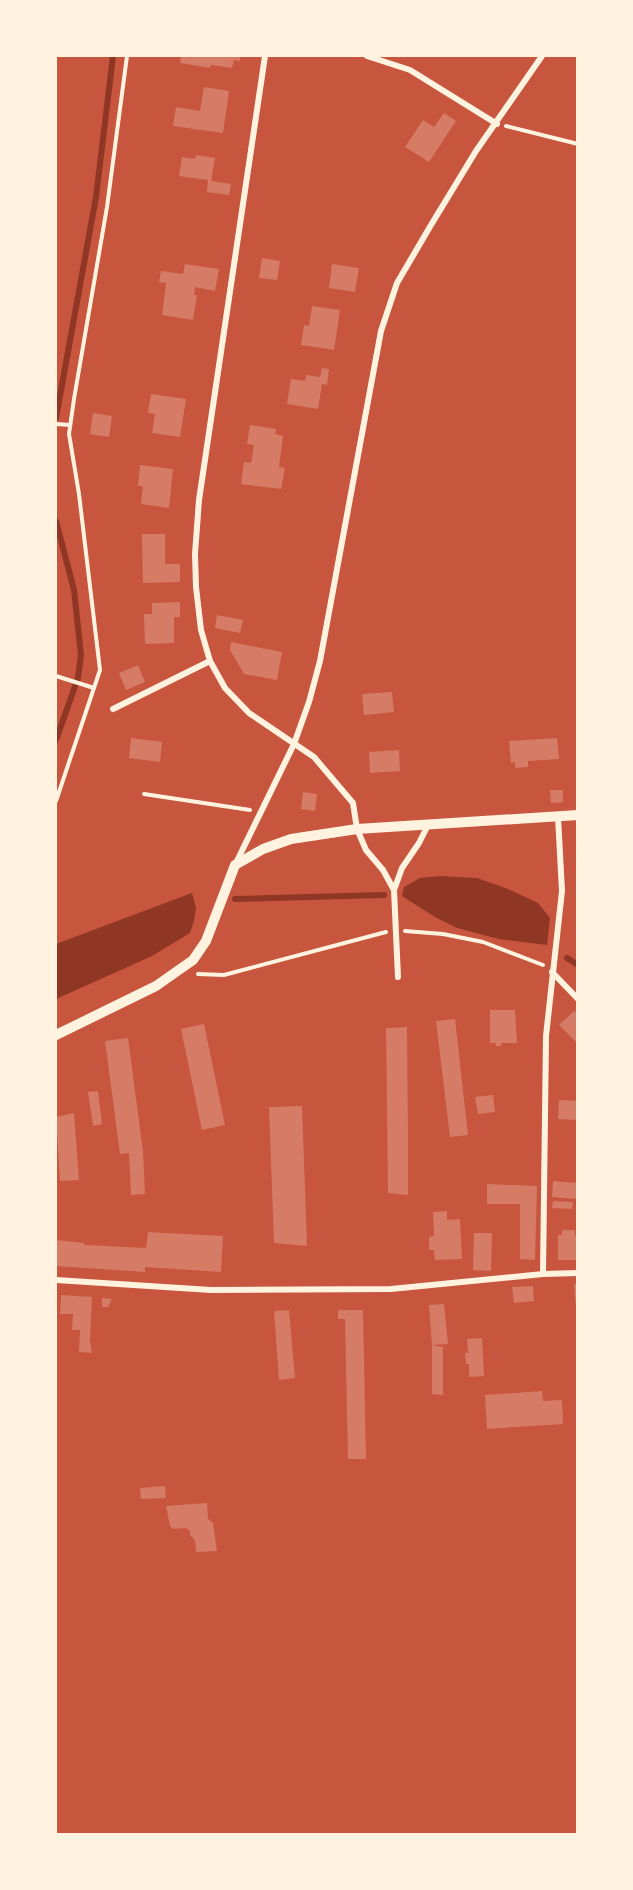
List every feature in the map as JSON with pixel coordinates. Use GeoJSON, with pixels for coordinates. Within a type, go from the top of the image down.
{"type":"FeatureCollection","features":[{"type":"Feature","properties":{"kind":"street"},"geometry":{"type":"LineString","coordinates":[[265,56],[199,500],[195,554],[201,630],[210,661],[225,688],[249,713],[314,757],[352,803],[357,829],[366,850],[383,870],[394,890]]}},
{"type":"Feature","properties":{"kind":"street"},"geometry":{"type":"LineString","coordinates":[[367,56],[410,70],[497,124]]}},
{"type":"Feature","properties":{"kind":"street"},"geometry":{"type":"LineString","coordinates":[[56,1035],[176,974],[193,960],[206,941],[235,865],[294,744],[309,702],[320,661],[381,331],[397,283],[465,170],[542,56]]}},
{"type":"Feature","properties":{"kind":"street"},"geometry":{"type":"LineString","coordinates":[[113,709],[210,661]]}},
{"type":"Feature","properties":{"kind":"street"},"geometry":{"type":"LineString","coordinates":[[235,865],[263,849],[291,839],[357,829],[578,815]]}},
{"type":"Feature","properties":{"kind":"street"},"geometry":{"type":"LineString","coordinates":[[543,1274],[546,1036],[562,891],[558,817]]}},
{"type":"Feature","properties":{"kind":"street"},"geometry":{"type":"LineString","coordinates":[[398,977],[394,890],[402,868],[428,825]]}},
{"type":"Feature","properties":{"kind":"street"},"geometry":{"type":"LineString","coordinates":[[552,972],[578,999]]}},
{"type":"Feature","properties":{"kind":"street"},"geometry":{"type":"LineString","coordinates":[[56,1280],[211,1290],[391,1289],[543,1274],[578,1273]]}},
{"type":"Feature","properties":{"kind":"path"},"geometry":{"type":"LineString","coordinates":[[56,801],[92,688],[100,670],[79,494],[69,434],[107,207],[127,56]]}},
{"type":"Feature","properties":{"kind":"path"},"geometry":{"type":"LineString","coordinates":[[497,124],[578,144]]}},
{"type":"Feature","properties":{"kind":"path"},"geometry":{"type":"LineString","coordinates":[[58,424],[70,425]]}},
{"type":"Feature","properties":{"kind":"path"},"geometry":{"type":"LineString","coordinates":[[56,676],[92,688]]}},
{"type":"Feature","properties":{"kind":"path"},"geometry":{"type":"LineString","coordinates":[[144,794],[261,812]]}},
{"type":"Feature","properties":{"kind":"path"},"geometry":{"type":"LineString","coordinates":[[176,974],[224,975],[396,930],[443,934],[483,942],[546,966],[552,972]]}},
{"type":"Feature","properties":{"kind":"shaded area"},"geometry":{"type":"Polygon","coordinates":[[[441,876],[477,878],[538,903],[550,918],[547,945],[499,939],[457,928],[402,896],[404,887],[420,878],[441,876]]]}},
{"type":"Feature","properties":{"kind":"shaded area"},"geometry":{"type":"Polygon","coordinates":[[[192,893],[196,908],[190,933],[152,956],[56,999],[56,944],[192,893]]]}},
{"type":"Feature","properties":{"kind":"building"},"geometry":{"type":"Polygon","coordinates":[[[181,56],[240,56],[240,61],[234,60],[232,68],[211,65],[210,68],[180,63],[181,56]]]}},
{"type":"Feature","properties":{"kind":"building"},"geometry":{"type":"Polygon","coordinates":[[[204,87],[229,91],[223,133],[173,126],[176,107],[200,111],[204,87]]]}},
{"type":"Feature","properties":{"kind":"building"},"geometry":{"type":"Polygon","coordinates":[[[444,113],[456,121],[429,162],[405,147],[423,120],[434,127],[444,113]]]}},
{"type":"Feature","properties":{"kind":"building"},"geometry":{"type":"Polygon","coordinates":[[[196,155],[215,158],[211,181],[231,184],[229,195],[207,192],[208,180],[179,176],[182,157],[195,159],[196,155]]]}},
{"type":"Feature","properties":{"kind":"building"},"geometry":{"type":"Polygon","coordinates":[[[262,258],[280,261],[277,280],[259,278],[262,258]]]}},
{"type":"Feature","properties":{"kind":"building"},"geometry":{"type":"Polygon","coordinates":[[[185,264],[219,269],[215,291],[195,287],[194,295],[197,295],[193,320],[162,315],[166,283],[159,282],[161,271],[183,274],[185,264]]]}},
{"type":"Feature","properties":{"kind":"building"},"geometry":{"type":"Polygon","coordinates":[[[332,264],[359,268],[355,292],[329,288],[332,264]]]}},
{"type":"Feature","properties":{"kind":"building"},"geometry":{"type":"Polygon","coordinates":[[[312,306],[340,310],[334,350],[301,345],[304,325],[309,326],[312,306]]]}},
{"type":"Feature","properties":{"kind":"building"},"geometry":{"type":"Polygon","coordinates":[[[322,368],[329,369],[327,385],[322,384],[318,409],[287,404],[291,379],[305,381],[306,375],[320,377],[322,368]]]}},
{"type":"Feature","properties":{"kind":"building"},"geometry":{"type":"Polygon","coordinates":[[[151,394],[186,399],[180,437],[152,433],[155,414],[148,413],[151,394]]]}},
{"type":"Feature","properties":{"kind":"building"},"geometry":{"type":"Polygon","coordinates":[[[93,413],[112,416],[109,437],[90,434],[93,413]]]}},
{"type":"Feature","properties":{"kind":"building"},"geometry":{"type":"Polygon","coordinates":[[[250,425],[276,429],[275,434],[283,436],[279,467],[285,468],[281,489],[241,484],[244,462],[251,463],[254,445],[247,444],[250,425]]]}},
{"type":"Feature","properties":{"kind":"building"},"geometry":{"type":"Polygon","coordinates":[[[140,465],[173,469],[169,508],[141,504],[143,486],[138,486],[140,465]]]}},
{"type":"Feature","properties":{"kind":"building"},"geometry":{"type":"Polygon","coordinates":[[[142,534],[165,534],[165,564],[180,564],[180,582],[143,583],[142,534]]]}},
{"type":"Feature","properties":{"kind":"building"},"geometry":{"type":"Polygon","coordinates":[[[180,602],[180,617],[174,617],[174,643],[145,644],[144,614],[152,614],[152,603],[180,602]]]}},
{"type":"Feature","properties":{"kind":"building"},"geometry":{"type":"Polygon","coordinates":[[[217,615],[243,620],[240,633],[215,628],[217,615]]]}},
{"type":"Feature","properties":{"kind":"building"},"geometry":{"type":"Polygon","coordinates":[[[231,642],[282,652],[277,680],[244,674],[230,650],[231,642]]]}},
{"type":"Feature","properties":{"kind":"building"},"geometry":{"type":"Polygon","coordinates":[[[138,665],[145,682],[126,690],[119,673],[138,665]]]}},
{"type":"Feature","properties":{"kind":"building"},"geometry":{"type":"Polygon","coordinates":[[[392,692],[394,712],[364,715],[362,694],[392,692]]]}},
{"type":"Feature","properties":{"kind":"building"},"geometry":{"type":"Polygon","coordinates":[[[131,738],[162,742],[160,762],[129,758],[131,738]]]}},
{"type":"Feature","properties":{"kind":"building"},"geometry":{"type":"Polygon","coordinates":[[[557,738],[559,759],[528,761],[528,767],[515,768],[515,762],[511,763],[509,741],[557,738]]]}},
{"type":"Feature","properties":{"kind":"building"},"geometry":{"type":"Polygon","coordinates":[[[399,750],[400,771],[370,773],[369,752],[399,750]]]}},
{"type":"Feature","properties":{"kind":"building"},"geometry":{"type":"Polygon","coordinates":[[[550,790],[563,790],[563,802],[551,803],[550,790]]]}},
{"type":"Feature","properties":{"kind":"building"},"geometry":{"type":"Polygon","coordinates":[[[303,792],[317,794],[315,811],[301,809],[303,792]]]}},
{"type":"Feature","properties":{"kind":"building"},"geometry":{"type":"Polygon","coordinates":[[[490,1010],[515,1010],[517,1043],[501,1043],[501,1046],[496,1046],[496,1043],[490,1043],[490,1010]]]}},
{"type":"Feature","properties":{"kind":"building"},"geometry":{"type":"Polygon","coordinates":[[[574,1011],[578,1014],[578,1044],[559,1025],[574,1011]]]}},
{"type":"Feature","properties":{"kind":"building"},"geometry":{"type":"Polygon","coordinates":[[[455,1019],[468,1135],[450,1137],[436,1021],[455,1019]]]}},
{"type":"Feature","properties":{"kind":"building"},"geometry":{"type":"Polygon","coordinates":[[[204,1024],[225,1125],[202,1130],[181,1029],[204,1024]]]}},
{"type":"Feature","properties":{"kind":"building"},"geometry":{"type":"Polygon","coordinates":[[[407,1027],[408,1195],[388,1193],[386,1028],[407,1027]]]}},
{"type":"Feature","properties":{"kind":"building"},"geometry":{"type":"Polygon","coordinates":[[[128,1038],[143,1151],[145,1194],[131,1195],[129,1153],[120,1154],[105,1041],[128,1038]]]}},
{"type":"Feature","properties":{"kind":"building"},"geometry":{"type":"Polygon","coordinates":[[[98,1091],[102,1124],[93,1126],[88,1092],[98,1091]]]}},
{"type":"Feature","properties":{"kind":"building"},"geometry":{"type":"Polygon","coordinates":[[[493,1095],[495,1112],[478,1114],[475,1097],[493,1095]]]}},
{"type":"Feature","properties":{"kind":"building"},"geometry":{"type":"Polygon","coordinates":[[[559,1100],[578,1101],[578,1120],[558,1119],[559,1100]]]}},
{"type":"Feature","properties":{"kind":"building"},"geometry":{"type":"Polygon","coordinates":[[[302,1106],[307,1246],[274,1243],[269,1107],[302,1106]]]}},
{"type":"Feature","properties":{"kind":"building"},"geometry":{"type":"Polygon","coordinates":[[[74,1113],[79,1180],[60,1181],[56,1117],[74,1113]]]}},
{"type":"Feature","properties":{"kind":"building"},"geometry":{"type":"Polygon","coordinates":[[[553,1181],[578,1183],[578,1199],[552,1197],[553,1181]]]}},
{"type":"Feature","properties":{"kind":"building"},"geometry":{"type":"Polygon","coordinates":[[[487,1184],[537,1186],[535,1260],[520,1259],[520,1204],[487,1204],[487,1184]]]}},
{"type":"Feature","properties":{"kind":"building"},"geometry":{"type":"Polygon","coordinates":[[[553,1201],[573,1202],[572,1209],[552,1208],[553,1201]]]}},
{"type":"Feature","properties":{"kind":"building"},"geometry":{"type":"Polygon","coordinates":[[[447,1211],[447,1220],[460,1219],[462,1259],[435,1260],[434,1250],[429,1250],[429,1237],[434,1236],[433,1212],[447,1211]]]}},
{"type":"Feature","properties":{"kind":"building"},"geometry":{"type":"Polygon","coordinates":[[[562,1230],[575,1230],[575,1235],[578,1235],[578,1260],[558,1260],[558,1235],[562,1235],[562,1230]]]}},
{"type":"Feature","properties":{"kind":"building"},"geometry":{"type":"Polygon","coordinates":[[[148,1232],[223,1236],[221,1272],[145,1267],[145,1272],[56,1266],[56,1240],[84,1243],[84,1245],[146,1248],[148,1232]]]}},
{"type":"Feature","properties":{"kind":"building"},"geometry":{"type":"Polygon","coordinates":[[[474,1233],[492,1233],[491,1271],[473,1270],[474,1233]]]}},
{"type":"Feature","properties":{"kind":"building"},"geometry":{"type":"Polygon","coordinates":[[[578,1283],[578,1308],[576,1308],[574,1284],[578,1283]]]}},
{"type":"Feature","properties":{"kind":"building"},"geometry":{"type":"Polygon","coordinates":[[[533,1286],[534,1301],[514,1303],[512,1287],[533,1286]]]}},
{"type":"Feature","properties":{"kind":"building"},"geometry":{"type":"Polygon","coordinates":[[[61,1295],[92,1297],[90,1341],[92,1353],[79,1352],[80,1330],[72,1330],[73,1314],[60,1314],[61,1295]]]}},
{"type":"Feature","properties":{"kind":"building"},"geometry":{"type":"Polygon","coordinates":[[[102,1298],[112,1299],[108,1307],[102,1307],[102,1298]]]}},
{"type":"Feature","properties":{"kind":"building"},"geometry":{"type":"Polygon","coordinates":[[[444,1304],[448,1344],[432,1345],[429,1305],[444,1304]]]}},
{"type":"Feature","properties":{"kind":"building"},"geometry":{"type":"Polygon","coordinates":[[[289,1310],[295,1378],[279,1380],[274,1311],[289,1310]]]}},
{"type":"Feature","properties":{"kind":"building"},"geometry":{"type":"Polygon","coordinates":[[[338,1310],[363,1310],[366,1459],[348,1459],[345,1319],[338,1319],[338,1310]]]}},
{"type":"Feature","properties":{"kind":"building"},"geometry":{"type":"Polygon","coordinates":[[[482,1338],[484,1376],[469,1377],[469,1364],[466,1364],[465,1353],[468,1353],[467,1339],[482,1338]]]}},
{"type":"Feature","properties":{"kind":"building"},"geometry":{"type":"Polygon","coordinates":[[[432,1345],[443,1347],[443,1395],[432,1394],[432,1345]]]}},
{"type":"Feature","properties":{"kind":"building"},"geometry":{"type":"Polygon","coordinates":[[[542,1391],[543,1401],[562,1400],[563,1424],[487,1429],[485,1395],[542,1391]]]}},
{"type":"Feature","properties":{"kind":"building"},"geometry":{"type":"Polygon","coordinates":[[[165,1486],[166,1498],[141,1499],[140,1488],[165,1486]]]}},
{"type":"Feature","properties":{"kind":"building"},"geometry":{"type":"Polygon","coordinates":[[[207,1503],[208,1519],[213,1523],[217,1551],[196,1552],[195,1540],[190,1535],[190,1531],[186,1528],[173,1529],[170,1526],[166,1506],[207,1503]]]}},
{"type":"Feature","properties":{"kind":"waterway"},"geometry":{"type":"LineString","coordinates":[[56,418],[96,197],[113,56]]}},
{"type":"Feature","properties":{"kind":"waterway"},"geometry":{"type":"LineString","coordinates":[[56,521],[74,590],[81,655],[78,678],[56,740]]}},
{"type":"Feature","properties":{"kind":"waterway"},"geometry":{"type":"LineString","coordinates":[[235,899],[384,895]]}},
{"type":"Feature","properties":{"kind":"waterway"},"geometry":{"type":"LineString","coordinates":[[567,958],[578,965]]}}]}
